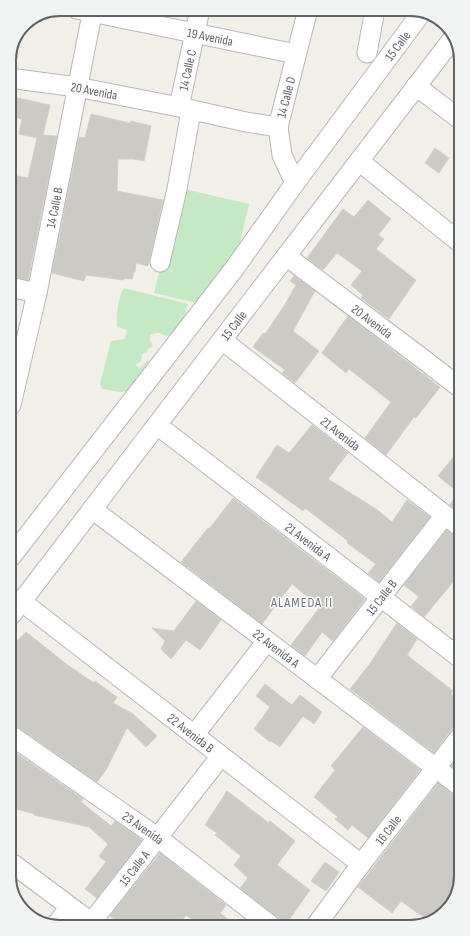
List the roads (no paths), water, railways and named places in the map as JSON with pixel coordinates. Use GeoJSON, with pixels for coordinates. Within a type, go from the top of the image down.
{"type":"FeatureCollection","features":[{"type":"Feature","properties":{"kind":"street","name":"14 Calle B"},"geometry":{"type":"LineString","coordinates":[[16,383],[37,293],[77,87],[87,16]]}},
{"type":"Feature","properties":{"kind":"street","name":"19 Avenida"},"geometry":{"type":"LineString","coordinates":[[116,16],[296,54]]}},
{"type":"Feature","properties":{"kind":"street","name":"14 Calle C"},"geometry":{"type":"LineString","coordinates":[[160,262],[177,189],[185,109],[199,16]]}},
{"type":"Feature","properties":{"kind":"street","name":"14 Calle D"},"geometry":{"type":"LineString","coordinates":[[295,183],[282,154],[278,127],[306,16]]}},
{"type":"Feature","properties":{"kind":"street"},"geometry":{"type":"LineString","coordinates":[[367,53],[374,16]]}},
{"type":"Feature","properties":{"kind":"street","name":"15 Calle"},"geometry":{"type":"LineString","coordinates":[[16,551],[234,269],[295,183],[418,17]]}},
{"type":"Feature","properties":{"kind":"street","name":"15 Calle"},"geometry":{"type":"LineString","coordinates":[[16,608],[450,42]]}},
{"type":"Feature","properties":{"kind":"street","name":"20 Avenida"},"geometry":{"type":"LineString","coordinates":[[16,79],[77,87],[246,122],[278,127]]}},
{"type":"Feature","properties":{"kind":"street"},"geometry":{"type":"LineString","coordinates":[[416,86],[454,115]]}},
{"type":"Feature","properties":{"kind":"street"},"geometry":{"type":"LineString","coordinates":[[359,161],[454,238]]}},
{"type":"Feature","properties":{"kind":"street","name":"20 Avenida"},"geometry":{"type":"LineString","coordinates":[[286,256],[454,383]]}},
{"type":"Feature","properties":{"kind":"street"},"geometry":{"type":"LineString","coordinates":[[16,288],[37,293]]}},
{"type":"Feature","properties":{"kind":"street","name":"21 Avenida"},"geometry":{"type":"LineString","coordinates":[[222,340],[452,520]]}},
{"type":"Feature","properties":{"kind":"street","name":"21 Avenida A"},"geometry":{"type":"LineString","coordinates":[[157,425],[454,653]]}},
{"type":"Feature","properties":{"kind":"street","name":"22 Avenida A"},"geometry":{"type":"LineString","coordinates":[[92,509],[454,782]]}},
{"type":"Feature","properties":{"kind":"street","name":"15 Calle B"},"geometry":{"type":"LineString","coordinates":[[317,679],[381,597],[452,520]]}},
{"type":"Feature","properties":{"kind":"street","name":"22 Avenida B"},"geometry":{"type":"LineString","coordinates":[[16,608],[194,735],[361,864]]}},
{"type":"Feature","properties":{"kind":"street"},"geometry":{"type":"LineString","coordinates":[[194,735],[267,641]]}},
{"type":"Feature","properties":{"kind":"street","name":"23 Avenida"},"geometry":{"type":"LineString","coordinates":[[16,739],[156,837],[264,920]]}},
{"type":"Feature","properties":{"kind":"street","name":"16 Calle"},"geometry":{"type":"LineString","coordinates":[[320,920],[361,864],[454,745]]}},
{"type":"Feature","properties":{"kind":"street","name":"15 Calle A"},"geometry":{"type":"LineString","coordinates":[[96,920],[156,837],[221,756]]}},
{"type":"Feature","properties":{"kind":"street"},"geometry":{"type":"LineString","coordinates":[[16,866],[88,920]]}},
{"type":"Feature","properties":{"kind":"street"},"geometry":{"type":"LineString","coordinates":[[60,920],[70,907]]}},
{"type":"Feature","properties":{"kind":"district","name":"ALAMEDA II"},"geometry":{"type":"Point","coordinates":[302,602]}}]}
